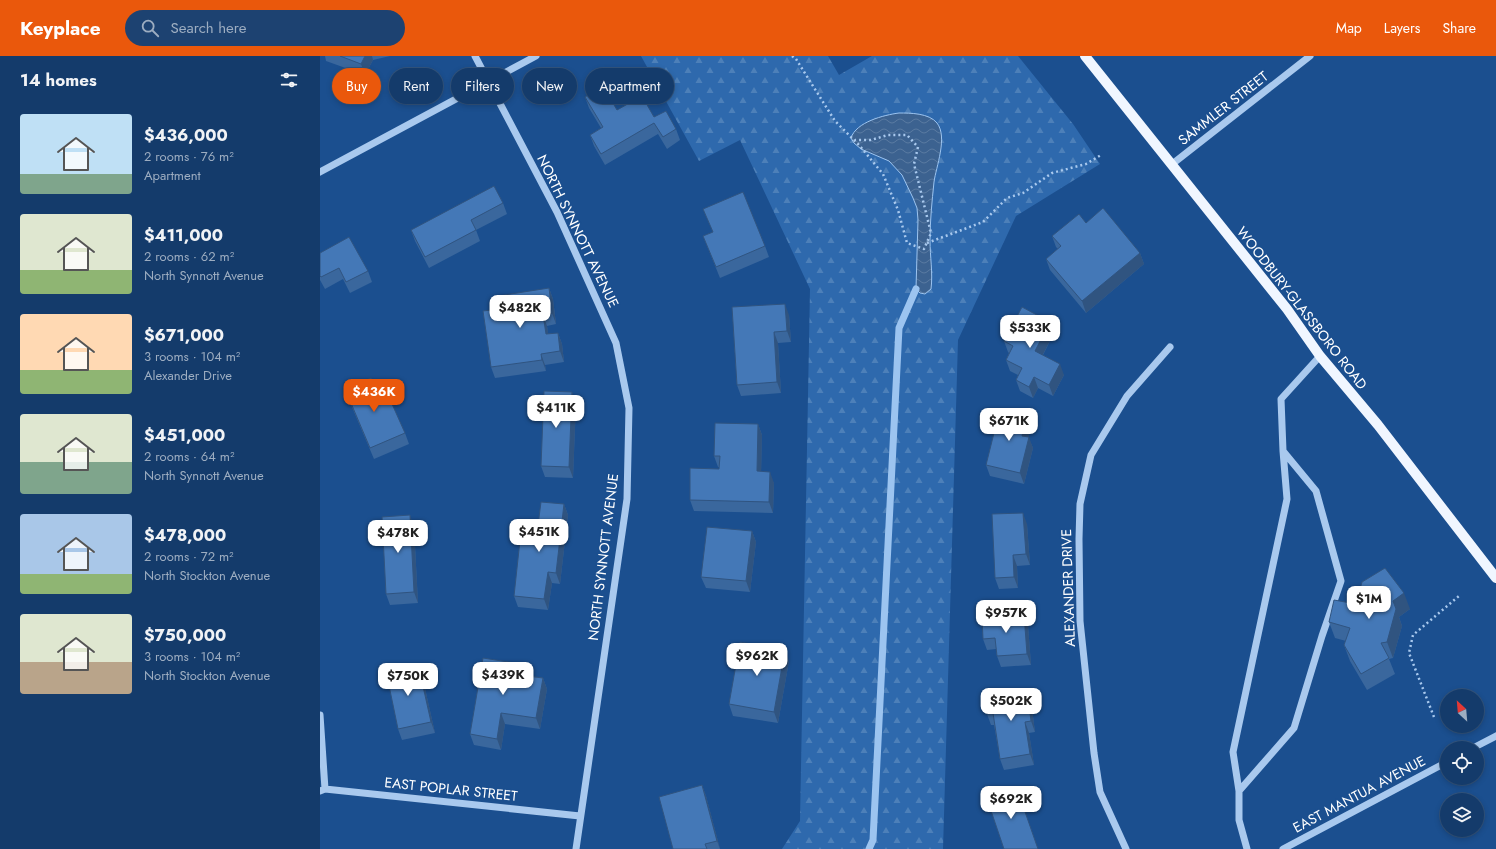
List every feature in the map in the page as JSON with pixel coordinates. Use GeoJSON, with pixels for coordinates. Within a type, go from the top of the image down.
{"type":"FeatureCollection","features":[{"type":"Feature","properties":{"kind":"main road","name":"WOODBURY-GLASSBORO ROAD"},"geometry":{"type":"LineString","coordinates":[[1085,56],[1287,309],[1320,356],[1378,425],[1496,578]]}},
{"type":"Feature","properties":{"kind":"street","name":"NORTH SYNNOTT AVENUE"},"geometry":{"type":"LineString","coordinates":[[475,56],[481,68]]}},
{"type":"Feature","properties":{"kind":"street"},"geometry":{"type":"LineString","coordinates":[[514,68],[536,56]]}},
{"type":"Feature","properties":{"kind":"street","name":"SAMMLER STREET"},"geometry":{"type":"LineString","coordinates":[[1172,165],[1310,56]]}},
{"type":"Feature","properties":{"kind":"street"},"geometry":{"type":"LineString","coordinates":[[320,172],[451,102]]}},
{"type":"Feature","properties":{"kind":"street","name":"NORTH SYNNOTT AVENUE"},"geometry":{"type":"LineString","coordinates":[[501,104],[557,212],[616,343],[629,408],[626,499],[576,849]]}},
{"type":"Feature","properties":{"kind":"street","name":"ALEXANDER DRIVE"},"geometry":{"type":"LineString","coordinates":[[1126,849],[1100,792],[1094,753],[1080,621],[1080,504],[1091,454],[1127,396],[1170,348]]}},
{"type":"Feature","properties":{"kind":"street"},"geometry":{"type":"LineString","coordinates":[[1247,849],[1239,820],[1239,790],[1233,752],[1287,499],[1281,400],[1320,356]]}},
{"type":"Feature","properties":{"kind":"street"},"geometry":{"type":"LineString","coordinates":[[1239,790],[1294,728],[1322,636],[1341,581],[1316,491],[1284,451]]}},
{"type":"Feature","properties":{"kind":"street"},"geometry":{"type":"LineString","coordinates":[[320,715],[323,790]]}},
{"type":"Feature","properties":{"kind":"street"},"geometry":{"type":"LineString","coordinates":[[1484,742],[1496,736]]}},
{"type":"Feature","properties":{"kind":"street","name":"EAST MANTUA AVENUE"},"geometry":{"type":"LineString","coordinates":[[1283,849],[1440,766]]}},
{"type":"Feature","properties":{"kind":"street","name":"EAST POPLAR STREET"},"geometry":{"type":"LineString","coordinates":[[323,790],[580,816]]}},
{"type":"Feature","properties":{"kind":"path"},"geometry":{"type":"LineString","coordinates":[[792,56],[796,59],[836,121],[855,140],[883,174],[898,210],[907,243],[924,249],[931,233],[914,164],[918,147],[907,135],[888,135],[871,140],[855,140]]}},
{"type":"Feature","properties":{"kind":"path"},"geometry":{"type":"LineString","coordinates":[[927,243],[983,222],[1007,198],[1023,193],[1052,173],[1086,164],[1101,155]]}},
{"type":"Feature","properties":{"kind":"path"},"geometry":{"type":"LineString","coordinates":[[1434,717],[1409,653],[1413,636],[1459,596]]}},
{"type":"Feature","properties":{"kind":"green space"},"geometry":{"type":"Polygon","coordinates":[[[641,56],[828,56],[839,75],[872,56],[1018,56],[1073,124],[1100,164],[1016,216],[958,340],[943,849],[782,849],[800,821],[810,289],[740,140],[699,161],[668,104],[674,104],[674,68],[648,68],[641,56]]]}},
{"type":"Feature","properties":{"kind":"water"},"geometry":{"type":"Polygon","coordinates":[[[899,113],[924,115],[934,120],[940,129],[941,144],[934,182],[931,218],[931,289],[925,294],[920,293],[916,289],[918,220],[917,208],[913,198],[902,175],[889,161],[861,149],[851,138],[858,128],[871,120],[899,113]]]}},
{"type":"Feature","properties":{"kind":"building"},"geometry":{"type":"Polygon","coordinates":[[[340,56],[365,56],[361,64],[340,56]]]}},
{"type":"Feature","properties":{"kind":"building"},"geometry":{"type":"Polygon","coordinates":[[[589,104],[614,104],[617,110],[628,104],[647,104],[654,117],[666,111],[676,129],[663,137],[654,123],[601,154],[590,135],[603,127],[589,104]]]}},
{"type":"Feature","properties":{"kind":"building"},"geometry":{"type":"Polygon","coordinates":[[[494,186],[503,203],[471,220],[476,230],[425,257],[411,230],[494,186]]]}},
{"type":"Feature","properties":{"kind":"building"},"geometry":{"type":"Polygon","coordinates":[[[743,192],[765,246],[716,267],[703,236],[713,232],[703,209],[743,192]]]}},
{"type":"Feature","properties":{"kind":"building"},"geometry":{"type":"Polygon","coordinates":[[[1103,208],[1140,253],[1082,301],[1046,259],[1061,246],[1052,236],[1079,214],[1086,223],[1103,208]]]}},
{"type":"Feature","properties":{"kind":"building"},"geometry":{"type":"Polygon","coordinates":[[[349,237],[368,271],[346,282],[339,268],[321,277],[320,253],[349,237]]]}},
{"type":"Feature","properties":{"kind":"building"},"geometry":{"type":"Polygon","coordinates":[[[549,288],[552,313],[543,315],[546,334],[558,333],[560,351],[541,354],[542,360],[491,367],[483,311],[500,309],[498,296],[549,288]]]}},
{"type":"Feature","properties":{"kind":"building"},"geometry":{"type":"Polygon","coordinates":[[[785,304],[787,331],[774,332],[777,382],[737,385],[732,307],[785,304]]]}},
{"type":"Feature","properties":{"kind":"building"},"geometry":{"type":"Polygon","coordinates":[[[1022,307],[1050,322],[1035,351],[1060,364],[1049,385],[1034,377],[1029,387],[1016,380],[1022,368],[1006,360],[1013,346],[1004,341],[1022,307]]]}},
{"type":"Feature","properties":{"kind":"building"},"geometry":{"type":"Polygon","coordinates":[[[371,378],[380,398],[388,395],[405,433],[370,448],[345,389],[371,378]]]}},
{"type":"Feature","properties":{"kind":"building"},"geometry":{"type":"Polygon","coordinates":[[[544,391],[572,392],[569,467],[541,466],[544,391]]]}},
{"type":"Feature","properties":{"kind":"building"},"geometry":{"type":"Polygon","coordinates":[[[1000,409],[1027,415],[1022,436],[1029,437],[1020,473],[986,465],[1000,409]]]}},
{"type":"Feature","properties":{"kind":"building"},"geometry":{"type":"Polygon","coordinates":[[[715,423],[758,424],[757,471],[770,472],[769,502],[690,500],[690,468],[719,469],[720,456],[714,456],[715,423]]]}},
{"type":"Feature","properties":{"kind":"building"},"geometry":{"type":"Polygon","coordinates":[[[541,502],[564,504],[556,573],[548,572],[544,599],[514,596],[521,531],[537,533],[541,502]]]}},
{"type":"Feature","properties":{"kind":"building"},"geometry":{"type":"Polygon","coordinates":[[[1023,513],[1026,554],[1013,555],[1014,577],[995,578],[992,514],[1023,513]]]}},
{"type":"Feature","properties":{"kind":"building"},"geometry":{"type":"Polygon","coordinates":[[[410,515],[414,592],[386,594],[382,517],[410,515]]]}},
{"type":"Feature","properties":{"kind":"building"},"geometry":{"type":"Polygon","coordinates":[[[707,527],[752,531],[746,581],[701,577],[707,527]]]}},
{"type":"Feature","properties":{"kind":"building"},"geometry":{"type":"Polygon","coordinates":[[[1385,568],[1404,593],[1393,601],[1396,609],[1387,642],[1381,643],[1389,658],[1361,674],[1344,645],[1350,628],[1329,622],[1334,600],[1356,604],[1362,582],[1385,568]]]}},
{"type":"Feature","properties":{"kind":"building"},"geometry":{"type":"Polygon","coordinates":[[[1024,614],[1027,654],[997,656],[995,638],[983,639],[982,617],[1024,614]]]}},
{"type":"Feature","properties":{"kind":"building"},"geometry":{"type":"Polygon","coordinates":[[[740,642],[785,650],[774,712],[729,704],[740,642]]]}},
{"type":"Feature","properties":{"kind":"building"},"geometry":{"type":"Polygon","coordinates":[[[483,658],[521,664],[519,675],[543,678],[536,718],[501,713],[497,739],[470,734],[483,658]]]}},
{"type":"Feature","properties":{"kind":"building"},"geometry":{"type":"Polygon","coordinates":[[[418,664],[431,722],[398,729],[386,671],[418,664]]]}},
{"type":"Feature","properties":{"kind":"building"},"geometry":{"type":"Polygon","coordinates":[[[1027,690],[1031,721],[1025,722],[1030,754],[1000,759],[993,713],[987,714],[984,697],[1027,690]]]}},
{"type":"Feature","properties":{"kind":"building"},"geometry":{"type":"Polygon","coordinates":[[[702,785],[717,841],[705,844],[707,849],[673,849],[659,797],[702,785]]]}},
{"type":"Feature","properties":{"kind":"building"},"geometry":{"type":"Polygon","coordinates":[[[1016,786],[1038,849],[1004,849],[986,796],[1016,786]]]}},
{"type":"Feature","properties":{"kind":"waterway"},"geometry":{"type":"LineString","coordinates":[[869,849],[873,840],[899,328],[916,289]]}}]}
